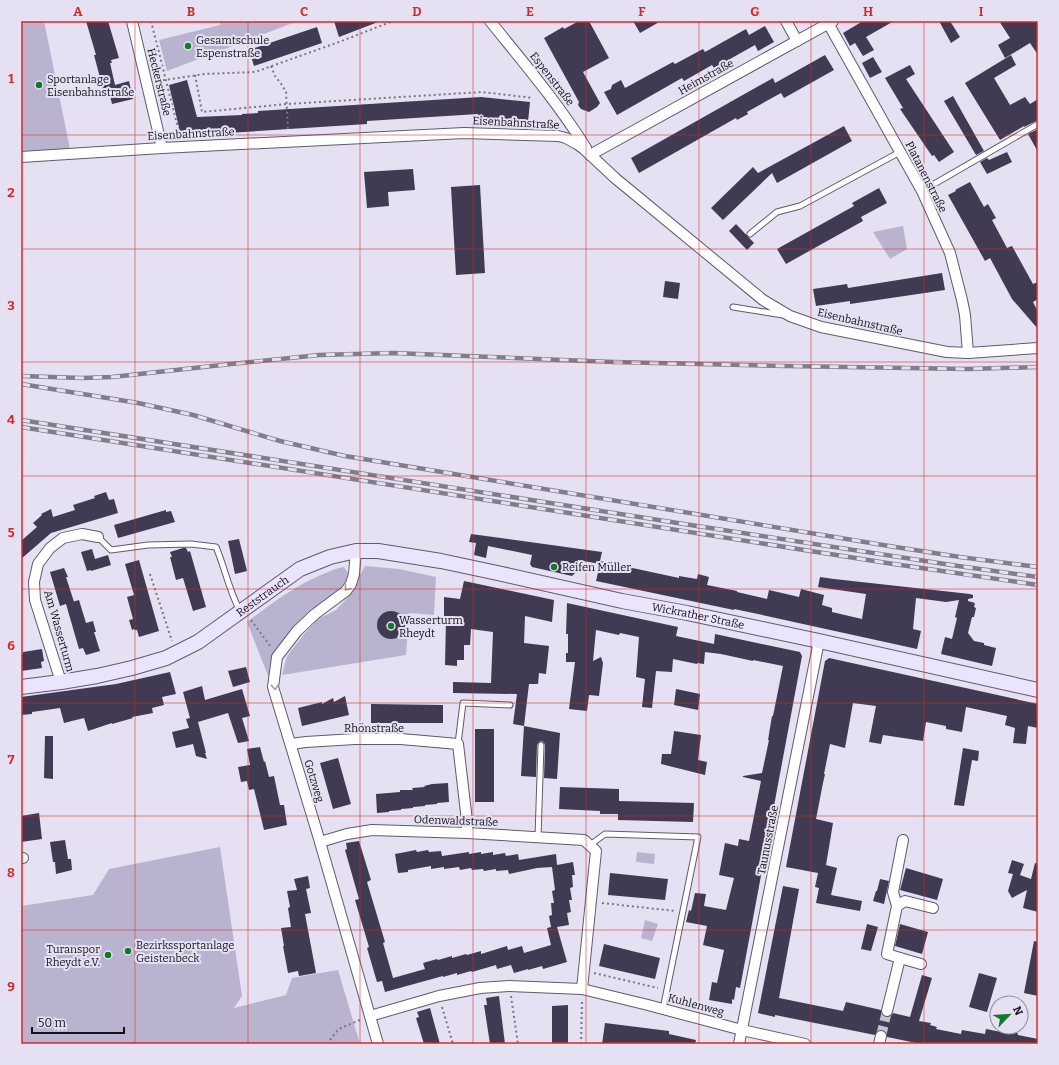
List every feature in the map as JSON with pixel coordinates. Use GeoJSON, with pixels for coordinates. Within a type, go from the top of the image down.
{"type":"FeatureCollection","features":[{"type":"Feature","properties":{"kind":"main road","name":"Reststrauch"},"geometry":{"type":"LineString","coordinates":[[21,686],[61,682],[97,676],[132,668],[176,654],[198,642],[300,569],[330,556],[356,551]]}},
{"type":"Feature","properties":{"kind":"main road","name":"Wickrather Straße"},"geometry":{"type":"LineString","coordinates":[[356,551],[378,551],[441,561],[622,601],[819,641],[1038,690]]}},
{"type":"Feature","properties":{"kind":"street","name":"Heckerstraße"},"geometry":{"type":"LineString","coordinates":[[132,21],[162,148]]}},
{"type":"Feature","properties":{"kind":"street","name":"Espenstraße"},"geometry":{"type":"LineString","coordinates":[[490,21],[572,125],[590,155]]}},
{"type":"Feature","properties":{"kind":"street"},"geometry":{"type":"LineString","coordinates":[[786,21],[797,41]]}},
{"type":"Feature","properties":{"kind":"street","name":"Heimstraße"},"geometry":{"type":"LineString","coordinates":[[590,155],[831,22]]}},
{"type":"Feature","properties":{"kind":"street","name":"Platanenstraße"},"geometry":{"type":"LineString","coordinates":[[831,22],[922,191],[950,253],[965,315],[968,353]]}},
{"type":"Feature","properties":{"kind":"street","name":"Eisenbahnstraße"},"geometry":{"type":"LineString","coordinates":[[21,157],[464,132],[558,136],[578,144],[615,178],[757,296],[790,316],[821,327],[947,352],[968,353],[1038,348]]}},
{"type":"Feature","properties":{"kind":"street","name":"Am Wasserturm"},"geometry":{"type":"LineString","coordinates":[[61,682],[36,600],[34,582],[38,564],[50,548],[63,538],[82,534],[98,537]]}},
{"type":"Feature","properties":{"kind":"street","name":"Gotzweg"},"geometry":{"type":"LineString","coordinates":[[356,551],[354,574],[351,584],[346,591],[315,614],[297,630],[277,657],[273,687],[320,842],[378,1044]]}},
{"type":"Feature","properties":{"kind":"street","name":"Taunusstraße"},"geometry":{"type":"LineString","coordinates":[[739,1044],[819,641]]}},
{"type":"Feature","properties":{"kind":"street","name":"Rhönstraße"},"geometry":{"type":"LineString","coordinates":[[290,744],[348,740],[401,739],[458,744]]}},
{"type":"Feature","properties":{"kind":"street"},"geometry":{"type":"LineString","coordinates":[[458,744],[467,821],[467,833]]}},
{"type":"Feature","properties":{"kind":"street","name":"Odenwaldstraße"},"geometry":{"type":"LineString","coordinates":[[320,842],[347,834],[372,830],[467,833],[584,840],[590,845]]}},
{"type":"Feature","properties":{"kind":"street"},"geometry":{"type":"LineString","coordinates":[[903,840],[893,892],[897,906],[887,954],[921,964]]}},
{"type":"Feature","properties":{"kind":"street"},"geometry":{"type":"LineString","coordinates":[[582,989],[596,851],[590,845]]}},
{"type":"Feature","properties":{"kind":"street"},"geometry":{"type":"LineString","coordinates":[[897,906],[905,901],[933,908]]}},
{"type":"Feature","properties":{"kind":"street"},"geometry":{"type":"LineString","coordinates":[[887,1011],[900,958]]}},
{"type":"Feature","properties":{"kind":"street","name":"Kuhlenweg"},"geometry":{"type":"LineString","coordinates":[[370,1016],[440,996],[480,988],[509,986],[582,989],[742,1030],[805,1044]]}},
{"type":"Feature","properties":{"kind":"lane"},"geometry":{"type":"LineString","coordinates":[[922,191],[1038,124]]}},
{"type":"Feature","properties":{"kind":"lane"},"geometry":{"type":"LineString","coordinates":[[750,234],[777,212],[800,206],[900,152]]}},
{"type":"Feature","properties":{"kind":"lane"},"geometry":{"type":"LineString","coordinates":[[734,307],[790,316]]}},
{"type":"Feature","properties":{"kind":"lane","name":"Am Wasserturm"},"geometry":{"type":"LineString","coordinates":[[98,537],[111,550],[148,545],[190,544],[216,547],[222,560],[234,600],[242,610]]}},
{"type":"Feature","properties":{"kind":"lane"},"geometry":{"type":"LineString","coordinates":[[458,744],[463,703],[510,705]]}},
{"type":"Feature","properties":{"kind":"lane"},"geometry":{"type":"LineString","coordinates":[[538,837],[541,745]]}},
{"type":"Feature","properties":{"kind":"lane"},"geometry":{"type":"LineString","coordinates":[[590,845],[605,834],[698,837],[663,1009]]}},
{"type":"Feature","properties":{"kind":"path"},"geometry":{"type":"LineString","coordinates":[[150,21],[182,147]]}},
{"type":"Feature","properties":{"kind":"path"},"geometry":{"type":"LineString","coordinates":[[146,83],[204,74],[255,72],[393,21]]}},
{"type":"Feature","properties":{"kind":"path"},"geometry":{"type":"LineString","coordinates":[[271,66],[275,76],[286,92],[289,141]]}},
{"type":"Feature","properties":{"kind":"path"},"geometry":{"type":"LineString","coordinates":[[195,75],[202,112],[287,104],[482,92],[533,98]]}},
{"type":"Feature","properties":{"kind":"path"},"geometry":{"type":"LineString","coordinates":[[150,574],[176,654]]}},
{"type":"Feature","properties":{"kind":"path"},"geometry":{"type":"LineString","coordinates":[[242,610],[277,657]]}},
{"type":"Feature","properties":{"kind":"path"},"geometry":{"type":"LineString","coordinates":[[591,902],[683,912]]}},
{"type":"Feature","properties":{"kind":"path"},"geometry":{"type":"LineString","coordinates":[[584,970],[667,990]]}},
{"type":"Feature","properties":{"kind":"path"},"geometry":{"type":"LineString","coordinates":[[509,986],[518,1044]]}},
{"type":"Feature","properties":{"kind":"path"},"geometry":{"type":"LineString","coordinates":[[581,1044],[582,989]]}},
{"type":"Feature","properties":{"kind":"path"},"geometry":{"type":"LineString","coordinates":[[440,996],[453,1044]]}},
{"type":"Feature","properties":{"kind":"path"},"geometry":{"type":"LineString","coordinates":[[327,1044],[341,1028],[370,1016]]}},
{"type":"Feature","properties":{"kind":"shaded area","name":"Sportanlage Eisenbahnstraße"},"geometry":{"type":"Polygon","coordinates":[[[21,21],[44,21],[70,149],[21,151],[21,21]]]}},
{"type":"Feature","properties":{"kind":"shaded area","name":"Gesamtschule Espenstraße"},"geometry":{"type":"Polygon","coordinates":[[[220,21],[298,21],[167,71],[159,40],[220,25],[220,21]]]}},
{"type":"Feature","properties":{"kind":"shaded area"},"geometry":{"type":"Polygon","coordinates":[[[903,226],[907,249],[890,259],[873,232],[903,226]]]}},
{"type":"Feature","properties":{"kind":"shaded area"},"geometry":{"type":"Polygon","coordinates":[[[365,566],[399,569],[436,577],[434,615],[409,613],[406,655],[282,675],[287,656],[318,619],[336,610],[349,596],[365,566]]]}},
{"type":"Feature","properties":{"kind":"shaded area"},"geometry":{"type":"Polygon","coordinates":[[[344,567],[348,573],[345,584],[338,592],[325,600],[301,619],[288,634],[275,653],[270,681],[247,622],[292,590],[329,571],[344,567]]]}},
{"type":"Feature","properties":{"kind":"shaded area","name":"Bezirkssportanlage Geistenbeck"},"geometry":{"type":"Polygon","coordinates":[[[220,847],[242,996],[234,1008],[286,995],[292,978],[338,970],[360,1044],[21,1044],[21,906],[93,895],[109,869],[220,847]]]}},
{"type":"Feature","properties":{"kind":"shaded area"},"geometry":{"type":"Polygon","coordinates":[[[637,852],[655,854],[654,864],[636,862],[637,852]]]}},
{"type":"Feature","properties":{"kind":"shaded area"},"geometry":{"type":"Polygon","coordinates":[[[645,920],[658,924],[652,941],[641,938],[645,920]]]}},
{"type":"Feature","properties":{"kind":"building"},"geometry":{"type":"Polygon","coordinates":[[[86,21],[108,21],[119,58],[111,60],[112,63],[110,63],[115,85],[129,81],[133,99],[112,104],[108,87],[103,89],[94,55],[96,55],[86,21]]]}},
{"type":"Feature","properties":{"kind":"building"},"geometry":{"type":"Polygon","coordinates":[[[334,21],[377,21],[378,22],[339,37],[334,21]]]}},
{"type":"Feature","properties":{"kind":"building"},"geometry":{"type":"Polygon","coordinates":[[[579,21],[589,21],[609,58],[583,72],[600,103],[589,112],[581,109],[578,105],[579,102],[544,38],[563,27],[564,29],[579,21]]]}},
{"type":"Feature","properties":{"kind":"building"},"geometry":{"type":"Polygon","coordinates":[[[633,21],[661,21],[640,33],[633,21]]]}},
{"type":"Feature","properties":{"kind":"building"},"geometry":{"type":"Polygon","coordinates":[[[863,21],[894,21],[866,37],[874,50],[863,56],[855,43],[850,46],[843,33],[863,21]]]}},
{"type":"Feature","properties":{"kind":"building"},"geometry":{"type":"Polygon","coordinates":[[[939,21],[950,21],[960,37],[951,43],[939,21]]]}},
{"type":"Feature","properties":{"kind":"building"},"geometry":{"type":"Polygon","coordinates":[[[999,21],[1038,21],[1038,55],[1030,43],[1005,58],[998,45],[1010,38],[999,21]]]}},
{"type":"Feature","properties":{"kind":"building"},"geometry":{"type":"Polygon","coordinates":[[[765,26],[774,42],[758,51],[755,45],[714,68],[712,65],[684,81],[682,78],[617,115],[604,92],[611,89],[612,85],[621,80],[625,88],[673,62],[675,64],[703,49],[705,52],[746,29],[749,35],[765,26]]]}},
{"type":"Feature","properties":{"kind":"building"},"geometry":{"type":"Polygon","coordinates":[[[317,27],[322,43],[254,66],[249,50],[317,27]]]}},
{"type":"Feature","properties":{"kind":"building"},"geometry":{"type":"Polygon","coordinates":[[[825,55],[834,70],[784,98],[781,93],[747,112],[748,114],[737,120],[736,118],[639,173],[631,158],[773,78],[775,83],[825,55]]]}},
{"type":"Feature","properties":{"kind":"building"},"geometry":{"type":"Polygon","coordinates":[[[1011,55],[1016,65],[994,78],[1010,105],[1025,97],[1030,104],[1038,99],[1038,120],[1024,126],[1000,140],[965,83],[1011,55]]]}},
{"type":"Feature","properties":{"kind":"building"},"geometry":{"type":"Polygon","coordinates":[[[873,57],[882,72],[870,78],[862,63],[873,57]]]}},
{"type":"Feature","properties":{"kind":"building"},"geometry":{"type":"Polygon","coordinates":[[[910,65],[915,74],[906,79],[954,152],[939,162],[934,155],[932,156],[900,109],[903,108],[885,78],[910,65]]]}},
{"type":"Feature","properties":{"kind":"building"},"geometry":{"type":"Polygon","coordinates":[[[187,80],[197,117],[242,115],[258,113],[258,111],[481,97],[530,102],[528,122],[478,117],[478,114],[367,121],[367,124],[181,136],[169,85],[187,80]]]}},
{"type":"Feature","properties":{"kind":"building"},"geometry":{"type":"Polygon","coordinates":[[[953,96],[984,151],[976,155],[944,101],[953,96]]]}},
{"type":"Feature","properties":{"kind":"building"},"geometry":{"type":"Polygon","coordinates":[[[844,126],[852,141],[777,183],[772,173],[723,220],[711,208],[753,167],[758,173],[844,126]]]}},
{"type":"Feature","properties":{"kind":"building"},"geometry":{"type":"Polygon","coordinates":[[[1038,129],[1038,152],[1028,134],[1038,129]]]}},
{"type":"Feature","properties":{"kind":"building"},"geometry":{"type":"Polygon","coordinates":[[[1007,152],[1012,162],[987,174],[980,162],[987,158],[989,160],[1007,152]]]}},
{"type":"Feature","properties":{"kind":"building"},"geometry":{"type":"Polygon","coordinates":[[[413,169],[415,190],[388,192],[389,206],[367,208],[364,172],[413,169]]]}},
{"type":"Feature","properties":{"kind":"building"},"geometry":{"type":"Polygon","coordinates":[[[970,182],[984,207],[988,204],[996,218],[992,220],[1007,248],[1012,246],[1033,284],[1038,282],[1038,299],[1033,302],[1038,312],[1038,329],[1012,299],[990,258],[985,261],[948,195],[970,182]]]}},
{"type":"Feature","properties":{"kind":"building"},"geometry":{"type":"Polygon","coordinates":[[[480,185],[485,273],[456,275],[451,187],[480,185]]]}},
{"type":"Feature","properties":{"kind":"building"},"geometry":{"type":"Polygon","coordinates":[[[879,188],[887,203],[861,217],[863,221],[786,264],[777,249],[854,206],[852,203],[879,188]]]}},
{"type":"Feature","properties":{"kind":"building"},"geometry":{"type":"Polygon","coordinates":[[[736,224],[754,243],[747,250],[729,231],[736,224]]]}},
{"type":"Feature","properties":{"kind":"building"},"geometry":{"type":"Polygon","coordinates":[[[942,273],[945,290],[850,304],[850,301],[816,306],[813,289],[847,284],[848,288],[942,273]]]}},
{"type":"Feature","properties":{"kind":"building"},"geometry":{"type":"Polygon","coordinates":[[[665,281],[680,283],[678,299],[663,297],[665,281]]]}},
{"type":"Feature","properties":{"kind":"building"},"geometry":{"type":"Polygon","coordinates":[[[106,492],[109,500],[114,499],[118,513],[51,533],[21,559],[21,541],[37,527],[33,523],[42,515],[41,514],[51,509],[53,517],[75,510],[73,505],[95,498],[94,496],[106,492]]]}},
{"type":"Feature","properties":{"kind":"building"},"geometry":{"type":"Polygon","coordinates":[[[166,510],[166,512],[171,511],[175,522],[118,538],[114,525],[166,510]]]}},
{"type":"Feature","properties":{"kind":"building"},"geometry":{"type":"Polygon","coordinates":[[[471,534],[602,552],[600,561],[679,578],[679,576],[697,579],[698,574],[709,577],[707,585],[767,599],[769,590],[799,597],[801,589],[824,595],[822,605],[832,608],[832,612],[862,619],[866,594],[818,587],[820,577],[970,594],[973,595],[973,598],[968,599],[968,601],[975,603],[974,607],[976,608],[968,633],[974,641],[996,648],[992,666],[941,654],[945,637],[952,639],[957,618],[955,617],[959,600],[946,602],[916,598],[913,629],[921,631],[917,649],[758,614],[596,581],[600,564],[578,560],[575,573],[572,576],[532,567],[530,564],[532,555],[488,546],[486,558],[474,555],[476,543],[469,542],[471,534]]]}},
{"type":"Feature","properties":{"kind":"building"},"geometry":{"type":"Polygon","coordinates":[[[239,539],[247,571],[235,574],[228,541],[239,539]]]}},
{"type":"Feature","properties":{"kind":"building"},"geometry":{"type":"Polygon","coordinates":[[[186,548],[188,552],[190,551],[206,607],[193,611],[183,578],[176,580],[170,557],[172,557],[170,552],[186,548]]]}},
{"type":"Feature","properties":{"kind":"building"},"geometry":{"type":"Polygon","coordinates":[[[92,549],[95,559],[108,555],[111,565],[87,571],[81,552],[92,549]]]}},
{"type":"Feature","properties":{"kind":"building"},"geometry":{"type":"Polygon","coordinates":[[[139,560],[159,631],[139,637],[137,630],[132,630],[129,620],[133,619],[127,597],[134,595],[125,564],[139,560]]]}},
{"type":"Feature","properties":{"kind":"building"},"geometry":{"type":"Polygon","coordinates":[[[64,568],[68,577],[66,577],[74,601],[79,600],[86,623],[93,621],[96,632],[94,632],[100,651],[86,655],[83,648],[79,649],[66,604],[60,606],[50,572],[64,568]]]}},
{"type":"Feature","properties":{"kind":"building"},"geometry":{"type":"Polygon","coordinates":[[[464,581],[554,600],[552,622],[525,616],[524,643],[549,646],[546,674],[539,673],[538,684],[529,684],[524,726],[513,724],[517,694],[453,693],[453,682],[491,683],[493,632],[471,629],[470,645],[464,645],[464,660],[457,660],[457,666],[445,665],[446,619],[444,619],[444,597],[460,599],[464,581]]]}},
{"type":"Feature","properties":{"kind":"building"},"geometry":{"type":"Polygon","coordinates":[[[567,603],[678,627],[676,636],[714,644],[715,634],[800,652],[802,656],[740,988],[736,987],[732,1004],[709,1000],[712,982],[717,983],[724,950],[703,945],[707,926],[686,922],[689,910],[691,911],[695,893],[706,894],[704,906],[726,910],[734,878],[719,875],[725,843],[738,846],[739,839],[749,841],[761,781],[743,776],[762,773],[783,666],[705,652],[704,664],[673,659],[672,672],[656,671],[652,708],[642,707],[645,679],[636,677],[639,637],[620,633],[619,635],[596,630],[593,661],[601,657],[603,663],[599,696],[589,695],[587,711],[569,709],[575,662],[566,662],[566,653],[568,653],[568,634],[566,634],[567,603]]]}},
{"type":"Feature","properties":{"kind":"building","name":"Wasserturm Rheydt"},"geometry":{"type":"Polygon","coordinates":[[[391,611],[401,615],[405,625],[401,635],[391,639],[381,635],[377,625],[381,615],[391,611]]]}},
{"type":"Feature","properties":{"kind":"building"},"geometry":{"type":"Polygon","coordinates":[[[42,649],[44,661],[41,662],[42,668],[21,671],[21,654],[23,654],[23,652],[42,649]]]}},
{"type":"Feature","properties":{"kind":"building"},"geometry":{"type":"Polygon","coordinates":[[[829,658],[1038,704],[1038,728],[1028,726],[1026,744],[1013,743],[1015,728],[1005,725],[1007,716],[966,707],[962,732],[946,729],[946,726],[926,722],[923,741],[883,735],[881,744],[869,742],[876,706],[853,703],[845,748],[830,744],[816,819],[833,823],[826,865],[837,868],[831,895],[862,901],[860,911],[816,903],[819,888],[815,887],[818,873],[786,867],[825,661],[829,658]]]}},
{"type":"Feature","properties":{"kind":"building"},"geometry":{"type":"Polygon","coordinates":[[[246,667],[250,682],[233,687],[228,671],[246,667]]]}},
{"type":"Feature","properties":{"kind":"building"},"geometry":{"type":"Polygon","coordinates":[[[170,672],[176,694],[162,697],[164,705],[152,708],[153,713],[132,717],[133,718],[88,731],[84,718],[64,723],[60,708],[21,715],[21,697],[116,684],[170,672]]]}},
{"type":"Feature","properties":{"kind":"building"},"geometry":{"type":"Polygon","coordinates":[[[202,686],[205,700],[242,689],[250,716],[242,718],[249,741],[238,743],[228,713],[198,722],[207,759],[196,756],[193,744],[176,748],[172,732],[189,728],[186,719],[190,718],[183,692],[202,686]]]}},
{"type":"Feature","properties":{"kind":"building"},"geometry":{"type":"Polygon","coordinates":[[[676,689],[700,694],[698,710],[674,705],[676,689]]]}},
{"type":"Feature","properties":{"kind":"building"},"geometry":{"type":"Polygon","coordinates":[[[345,696],[349,715],[302,726],[298,708],[322,702],[322,704],[333,698],[334,702],[345,696]]]}},
{"type":"Feature","properties":{"kind":"building"},"geometry":{"type":"Polygon","coordinates":[[[371,704],[443,705],[443,723],[371,723],[371,704]]]}},
{"type":"Feature","properties":{"kind":"building"},"geometry":{"type":"Polygon","coordinates":[[[524,726],[560,733],[557,779],[544,778],[545,745],[542,741],[537,745],[536,777],[521,776],[524,726]]]}},
{"type":"Feature","properties":{"kind":"building"},"geometry":{"type":"Polygon","coordinates":[[[475,729],[494,729],[494,802],[475,802],[475,729]]]}},
{"type":"Feature","properties":{"kind":"building"},"geometry":{"type":"Polygon","coordinates":[[[674,731],[701,735],[698,760],[707,762],[705,775],[661,764],[662,754],[671,754],[674,731]]]}},
{"type":"Feature","properties":{"kind":"building"},"geometry":{"type":"Polygon","coordinates":[[[45,736],[53,736],[53,779],[44,778],[45,736]]]}},
{"type":"Feature","properties":{"kind":"building"},"geometry":{"type":"Polygon","coordinates":[[[260,747],[269,777],[274,776],[280,805],[284,805],[287,825],[264,830],[254,789],[249,790],[247,781],[241,782],[238,767],[250,765],[247,749],[260,747]]]}},
{"type":"Feature","properties":{"kind":"building"},"geometry":{"type":"Polygon","coordinates":[[[963,748],[979,751],[978,761],[972,760],[964,806],[954,805],[963,748]]]}},
{"type":"Feature","properties":{"kind":"building"},"geometry":{"type":"Polygon","coordinates":[[[338,758],[351,804],[333,809],[320,763],[338,758]]]}},
{"type":"Feature","properties":{"kind":"building"},"geometry":{"type":"Polygon","coordinates":[[[448,783],[449,802],[377,813],[376,794],[400,792],[400,790],[413,790],[412,788],[425,787],[424,786],[432,784],[448,783]]]}},
{"type":"Feature","properties":{"kind":"building"},"geometry":{"type":"Polygon","coordinates":[[[560,787],[619,789],[619,801],[694,803],[693,822],[618,820],[618,814],[600,814],[600,811],[559,809],[560,787]]]}},
{"type":"Feature","properties":{"kind":"building"},"geometry":{"type":"Polygon","coordinates":[[[39,813],[42,839],[21,842],[21,816],[39,813]]]}},
{"type":"Feature","properties":{"kind":"building"},"geometry":{"type":"Polygon","coordinates":[[[65,840],[68,859],[71,859],[72,870],[56,874],[55,862],[53,862],[50,842],[65,840]]]}},
{"type":"Feature","properties":{"kind":"building"},"geometry":{"type":"Polygon","coordinates":[[[359,841],[371,880],[367,882],[385,942],[383,943],[393,978],[425,969],[423,963],[437,959],[452,956],[452,958],[481,951],[481,954],[507,946],[508,950],[522,946],[524,953],[551,945],[547,928],[551,927],[549,916],[552,915],[551,903],[554,903],[552,891],[555,890],[552,867],[537,868],[509,874],[508,870],[496,871],[496,869],[484,871],[483,869],[472,870],[471,868],[460,870],[459,867],[431,869],[431,866],[398,873],[395,854],[416,850],[417,852],[428,850],[429,852],[441,851],[442,856],[469,852],[469,854],[481,852],[481,854],[493,852],[493,855],[505,853],[506,856],[518,854],[519,860],[556,854],[557,865],[573,862],[575,875],[572,875],[573,887],[570,888],[572,900],[569,900],[571,912],[567,913],[569,925],[557,927],[567,962],[543,969],[542,966],[514,973],[511,965],[497,969],[496,965],[472,972],[443,976],[385,992],[382,981],[377,982],[367,948],[369,947],[355,900],[359,899],[345,850],[347,849],[346,843],[359,841]]]}},
{"type":"Feature","properties":{"kind":"building"},"geometry":{"type":"Polygon","coordinates":[[[1012,860],[1024,864],[1020,875],[1031,879],[1035,863],[1038,864],[1038,912],[1023,908],[1027,890],[1012,898],[1008,891],[1013,874],[1008,873],[1012,860]]]}},
{"type":"Feature","properties":{"kind":"building"},"geometry":{"type":"Polygon","coordinates":[[[906,868],[943,879],[937,900],[900,890],[906,868]]]}},
{"type":"Feature","properties":{"kind":"building"},"geometry":{"type":"Polygon","coordinates":[[[610,873],[668,879],[665,900],[608,895],[610,873]]]}},
{"type":"Feature","properties":{"kind":"building"},"geometry":{"type":"Polygon","coordinates":[[[308,876],[310,888],[306,889],[311,913],[305,914],[316,973],[299,976],[298,971],[288,973],[281,928],[291,927],[288,908],[290,907],[287,891],[297,890],[294,879],[308,876]]]}},
{"type":"Feature","properties":{"kind":"building"},"geometry":{"type":"Polygon","coordinates":[[[880,879],[889,881],[884,904],[873,901],[880,879]]]}},
{"type":"Feature","properties":{"kind":"building"},"geometry":{"type":"Polygon","coordinates":[[[783,886],[799,889],[779,998],[843,1011],[846,1002],[881,1010],[882,1015],[886,1017],[891,1016],[893,1013],[910,1017],[922,975],[932,978],[919,1021],[931,1023],[930,1025],[937,1027],[936,1029],[961,1034],[962,1030],[985,1034],[986,1029],[989,1030],[989,1035],[1018,1035],[1038,1039],[1038,1044],[921,1044],[887,1037],[886,1032],[882,1030],[877,1031],[875,1035],[758,1013],[783,886]]]}},
{"type":"Feature","properties":{"kind":"building"},"geometry":{"type":"Polygon","coordinates":[[[867,924],[878,927],[871,951],[861,949],[867,924]]]}},
{"type":"Feature","properties":{"kind":"building"},"geometry":{"type":"Polygon","coordinates":[[[900,924],[928,932],[922,954],[895,946],[900,924]]]}},
{"type":"Feature","properties":{"kind":"building"},"geometry":{"type":"Polygon","coordinates":[[[1034,941],[1038,942],[1038,996],[1024,993],[1034,941]]]}},
{"type":"Feature","properties":{"kind":"building"},"geometry":{"type":"Polygon","coordinates":[[[604,944],[660,958],[655,979],[599,966],[604,944]]]}},
{"type":"Feature","properties":{"kind":"building"},"geometry":{"type":"Polygon","coordinates":[[[979,973],[997,978],[992,995],[989,995],[987,1012],[969,1007],[979,973]]]}},
{"type":"Feature","properties":{"kind":"building"},"geometry":{"type":"Polygon","coordinates":[[[499,996],[505,1044],[490,1044],[484,1005],[487,1005],[486,998],[499,996]]]}},
{"type":"Feature","properties":{"kind":"building"},"geometry":{"type":"Polygon","coordinates":[[[568,1005],[568,1044],[552,1044],[552,1006],[568,1005]]]}},
{"type":"Feature","properties":{"kind":"building"},"geometry":{"type":"Polygon","coordinates":[[[430,1008],[440,1044],[424,1044],[416,1018],[419,1017],[417,1012],[430,1008]]]}},
{"type":"Feature","properties":{"kind":"building"},"geometry":{"type":"Polygon","coordinates":[[[605,1023],[669,1031],[669,1034],[696,1040],[695,1044],[602,1044],[605,1023]]]}},
{"type":"Feature","properties":{"kind":"tunnel"},"geometry":{"type":"LineString","coordinates":[[881,1036],[887,1011]]}},
{"type":"Feature","properties":{"kind":"railway"},"geometry":{"type":"LineString","coordinates":[[21,376],[82,378],[112,377],[319,355],[393,353],[613,362],[786,366],[968,369],[1038,367]]}},
{"type":"Feature","properties":{"kind":"railway"},"geometry":{"type":"LineString","coordinates":[[21,384],[138,403],[193,415],[280,441],[345,456],[889,546],[1038,567]]}},
{"type":"Feature","properties":{"kind":"railway"},"geometry":{"type":"LineString","coordinates":[[21,420],[684,524],[1038,577]]}},
{"type":"Feature","properties":{"kind":"railway"},"geometry":{"type":"LineString","coordinates":[[21,427],[887,563],[1038,585]]}},
{"type":"Feature","properties":{"kind":"place","name":"Gesamtschule Espenstraße"},"geometry":{"type":"Point","coordinates":[188,46]}},
{"type":"Feature","properties":{"kind":"place","name":"Sportanlage Eisenbahnstraße"},"geometry":{"type":"Point","coordinates":[39,85]}},
{"type":"Feature","properties":{"kind":"place","name":"Reifen Müller"},"geometry":{"type":"Point","coordinates":[554,567]}},
{"type":"Feature","properties":{"kind":"place","name":"Wasserturm Rheydt"},"geometry":{"type":"Point","coordinates":[391,626]}},
{"type":"Feature","properties":{"kind":"place","name":"Bezirkssportanlage Geistenbeck"},"geometry":{"type":"Point","coordinates":[128,951]}},
{"type":"Feature","properties":{"kind":"place","name":"Turanspor Rheydt e.V."},"geometry":{"type":"Point","coordinates":[108,955]}}]}
